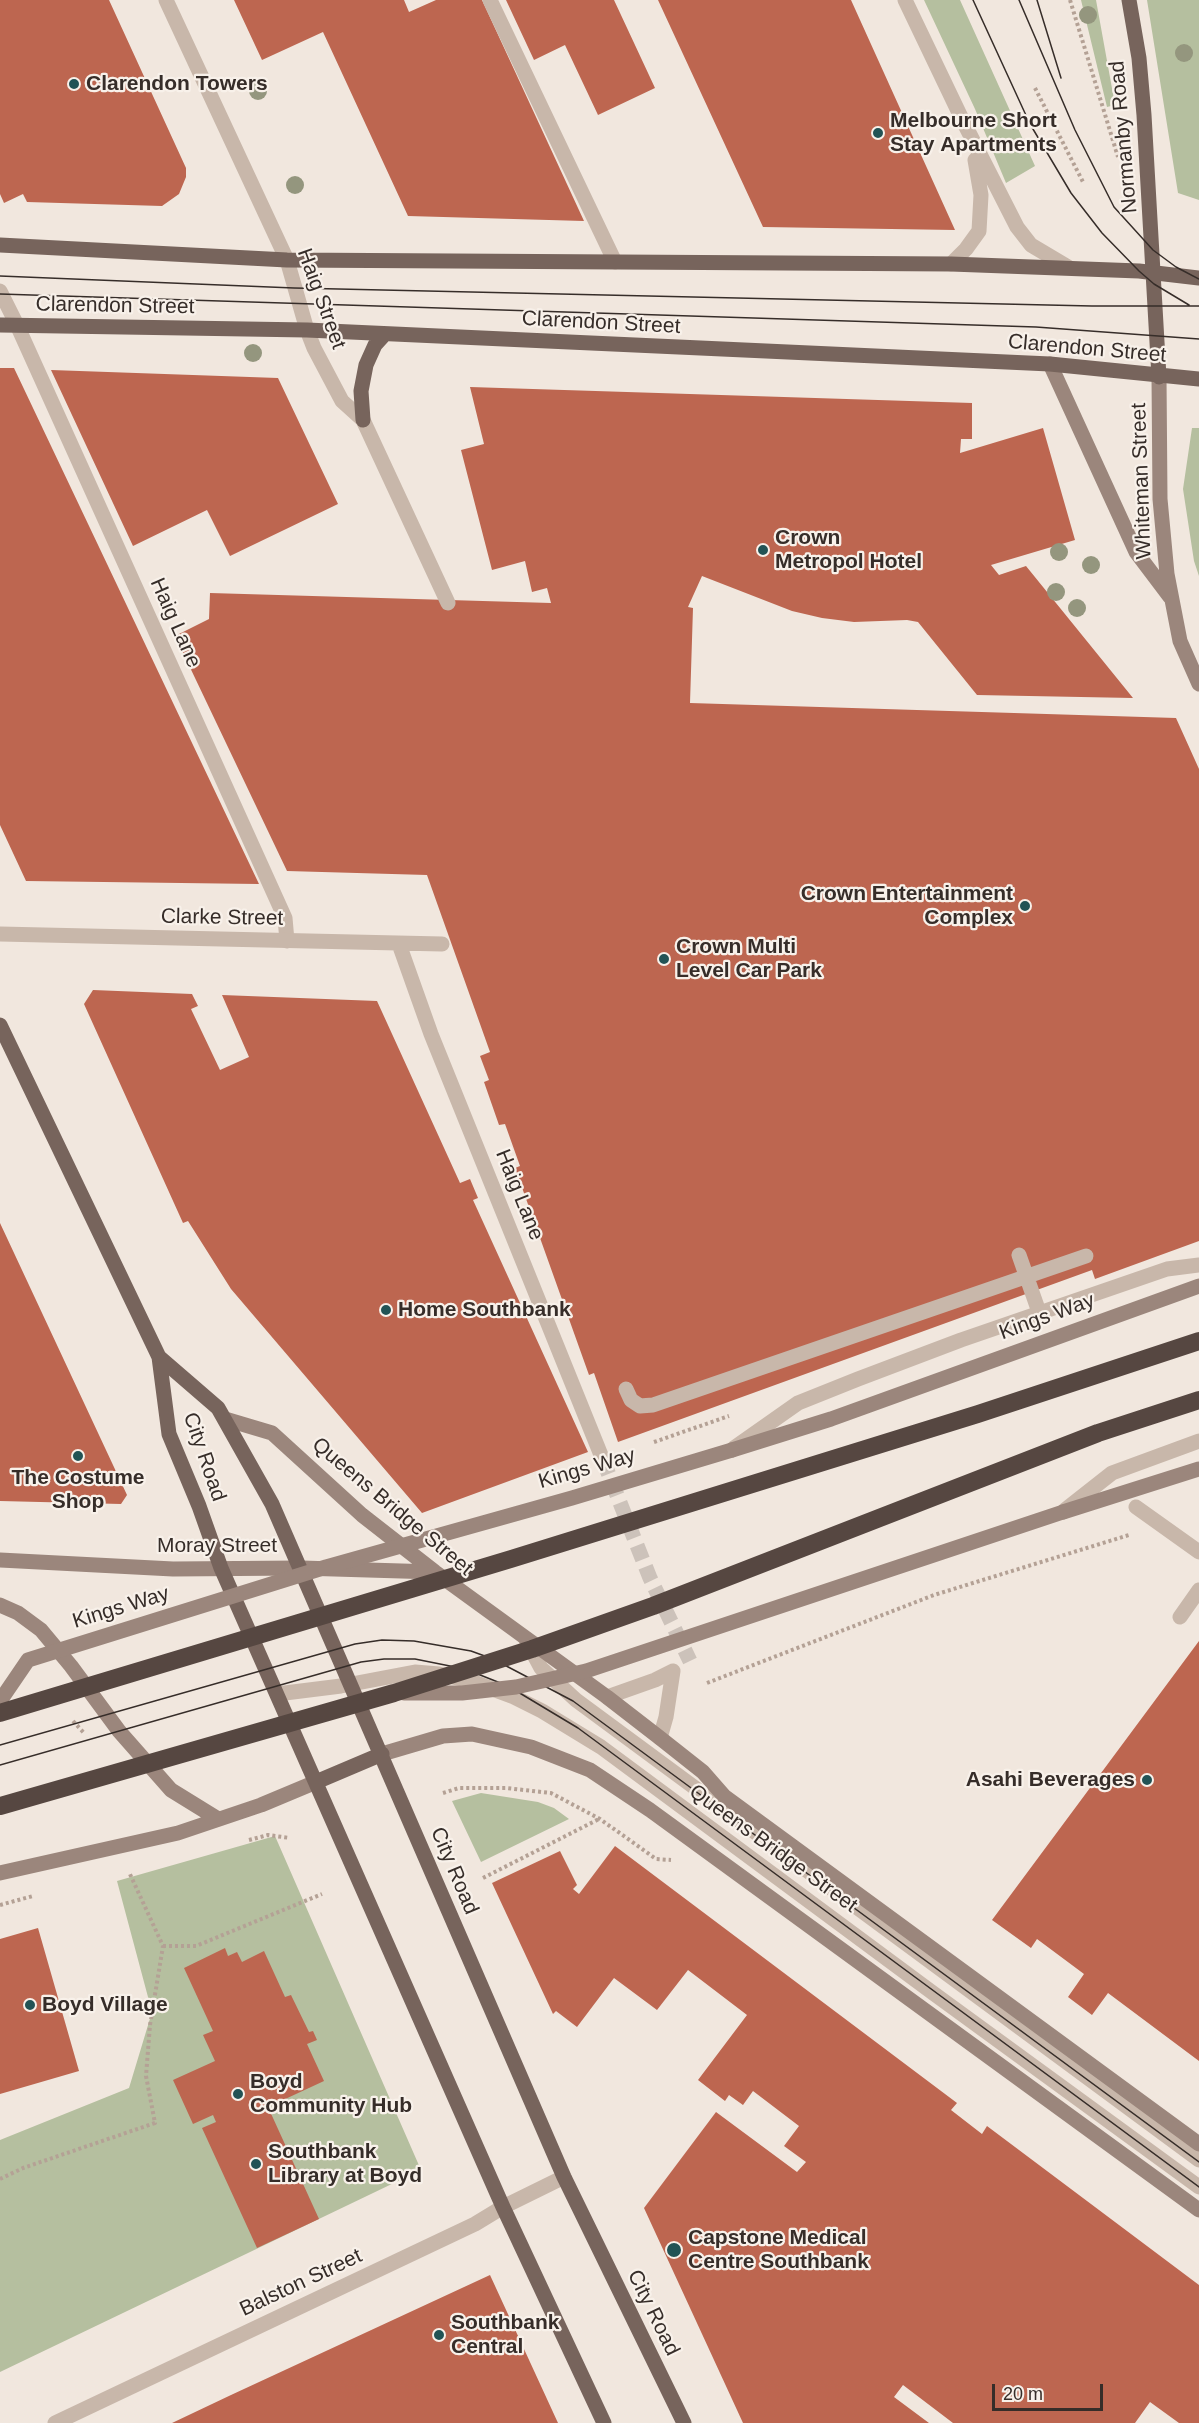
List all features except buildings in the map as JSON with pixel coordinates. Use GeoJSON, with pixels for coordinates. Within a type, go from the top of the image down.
{"type":"FeatureCollection","features":[{"type":"Feature","properties":{"kind":"highway"},"geometry":{"type":"LineString","coordinates":[[0,1713],[522,1556],[978,1414],[1199,1341]]}},
{"type":"Feature","properties":{"kind":"highway"},"geometry":{"type":"LineString","coordinates":[[0,1806],[394,1693],[532,1649],[642,1610],[1098,1433],[1199,1400]]}},
{"type":"Feature","properties":{"kind":"main road","name":"Normanby Road"},"geometry":{"type":"LineString","coordinates":[[1129,0],[1141,81],[1154,272]]}},
{"type":"Feature","properties":{"kind":"main road"},"geometry":{"type":"LineString","coordinates":[[0,245],[287,260],[951,264],[1068,267],[1154,272],[1199,278]]}},
{"type":"Feature","properties":{"kind":"main road","name":"Whiteman Street"},"geometry":{"type":"LineString","coordinates":[[1154,272],[1159,377]]}},
{"type":"Feature","properties":{"kind":"main road","name":"Clarendon Street"},"geometry":{"type":"LineString","coordinates":[[0,325],[307,330],[1050,364],[1159,377],[1199,379]]}},
{"type":"Feature","properties":{"kind":"main road"},"geometry":{"type":"LineString","coordinates":[[363,420],[362,378],[370,354],[385,334]]}},
{"type":"Feature","properties":{"kind":"main road","name":"City Road"},"geometry":{"type":"LineString","coordinates":[[0,1025],[159,1356],[169,1434],[199,1506],[221,1568],[503,2207],[604,2423]]}},
{"type":"Feature","properties":{"kind":"main road","name":"City Road"},"geometry":{"type":"LineString","coordinates":[[159,1356],[218,1408],[272,1504],[564,2177],[684,2423]]}},
{"type":"Feature","properties":{"kind":"main road","name":"Queens Bridge Street"},"geometry":{"type":"LineString","coordinates":[[316,1782],[382,1754]]}},
{"type":"Feature","properties":{"kind":"street","name":"Haig Street"},"geometry":{"type":"LineString","coordinates":[[166,0],[287,260],[307,330],[342,401],[363,420],[448,603]]}},
{"type":"Feature","properties":{"kind":"street"},"geometry":{"type":"LineString","coordinates":[[490,0],[615,262]]}},
{"type":"Feature","properties":{"kind":"street"},"geometry":{"type":"LineString","coordinates":[[905,0],[960,117],[1024,238],[1041,253],[1068,267]]}},
{"type":"Feature","properties":{"kind":"street"},"geometry":{"type":"LineString","coordinates":[[951,264],[979,231],[981,208],[978,171],[960,117]]}},
{"type":"Feature","properties":{"kind":"street","name":"Haig Lane"},"geometry":{"type":"LineString","coordinates":[[0,291],[285,918],[287,941]]}},
{"type":"Feature","properties":{"kind":"street"},"geometry":{"type":"LineString","coordinates":[[1050,364],[1136,552],[1171,599]]}},
{"type":"Feature","properties":{"kind":"street","name":"Whiteman Street"},"geometry":{"type":"LineString","coordinates":[[1159,377],[1160,507],[1171,599],[1180,641],[1199,684]]}},
{"type":"Feature","properties":{"kind":"street","name":"Clarke Street"},"geometry":{"type":"LineString","coordinates":[[0,934],[442,944]]}},
{"type":"Feature","properties":{"kind":"street","name":"Haig Lane"},"geometry":{"type":"LineString","coordinates":[[399,944],[431,1034],[603,1460]]}},
{"type":"Feature","properties":{"kind":"street"},"geometry":{"type":"LineString","coordinates":[[1019,1256],[1039,1312]]}},
{"type":"Feature","properties":{"kind":"street"},"geometry":{"type":"LineString","coordinates":[[626,1389],[631,1400],[640,1406],[653,1405],[1086,1256]]}},
{"type":"Feature","properties":{"kind":"street"},"geometry":{"type":"LineString","coordinates":[[732,1450],[798,1403],[909,1359],[1167,1269],[1199,1265]]}},
{"type":"Feature","properties":{"kind":"street","name":"Kings Way"},"geometry":{"type":"LineString","coordinates":[[0,1701],[28,1660],[326,1567],[572,1498],[831,1419],[1194,1287]]}},
{"type":"Feature","properties":{"kind":"street","name":"Queens Bridge Street"},"geometry":{"type":"LineString","coordinates":[[225,1419],[272,1433],[362,1515],[435,1572],[660,1738],[703,1772],[724,1796],[1199,2144]]}},
{"type":"Feature","properties":{"kind":"street"},"geometry":{"type":"LineString","coordinates":[[1063,1512],[1112,1473],[1199,1441]]}},
{"type":"Feature","properties":{"kind":"street"},"geometry":{"type":"LineString","coordinates":[[394,1693],[462,1693],[516,1687],[586,1671],[1199,1469]]}},
{"type":"Feature","properties":{"kind":"street"},"geometry":{"type":"LineString","coordinates":[[1136,1507],[1199,1552]]}},
{"type":"Feature","properties":{"kind":"street","name":"Moray Street"},"geometry":{"type":"LineString","coordinates":[[0,1560],[173,1569],[301,1568],[435,1572]]}},
{"type":"Feature","properties":{"kind":"street"},"geometry":{"type":"LineString","coordinates":[[1180,1617],[1199,1590]]}},
{"type":"Feature","properties":{"kind":"street"},"geometry":{"type":"LineString","coordinates":[[0,1605],[18,1613],[41,1630],[119,1731],[171,1790],[218,1819]]}},
{"type":"Feature","properties":{"kind":"street","name":"Queens Bridge Street"},"geometry":{"type":"LineString","coordinates":[[526,1640],[541,1668],[576,1700],[1199,2160]]}},
{"type":"Feature","properties":{"kind":"street"},"geometry":{"type":"LineString","coordinates":[[607,1697],[673,1671],[660,1738]]}},
{"type":"Feature","properties":{"kind":"street","name":"Queens Bridge Street"},"geometry":{"type":"LineString","coordinates":[[277,1694],[352,1684],[415,1672],[453,1676],[514,1697],[561,1722],[601,1747],[1199,2187]]}},
{"type":"Feature","properties":{"kind":"street","name":"Queens Bridge Street"},"geometry":{"type":"LineString","coordinates":[[382,1754],[443,1736],[472,1734],[531,1747],[590,1770],[650,1810],[1199,2210]]}},
{"type":"Feature","properties":{"kind":"street"},"geometry":{"type":"LineString","coordinates":[[0,1873],[178,1833],[261,1805],[316,1782]]}},
{"type":"Feature","properties":{"kind":"street","name":"Balston Street"},"geometry":{"type":"LineString","coordinates":[[55,2423],[475,2224],[503,2207],[564,2177]]}},
{"type":"Feature","properties":{"kind":"path"},"geometry":{"type":"LineString","coordinates":[[1070,0],[1118,157]]}},
{"type":"Feature","properties":{"kind":"path"},"geometry":{"type":"LineString","coordinates":[[1035,88],[1083,182]]}},
{"type":"Feature","properties":{"kind":"path"},"geometry":{"type":"LineString","coordinates":[[707,1683],[934,1595],[1161,1526]]}},
{"type":"Feature","properties":{"kind":"path"},"geometry":{"type":"LineString","coordinates":[[443,1793],[459,1788],[506,1788],[551,1793],[600,1819],[656,1858]]}},
{"type":"Feature","properties":{"kind":"path"},"geometry":{"type":"LineString","coordinates":[[483,1878],[600,1819]]}},
{"type":"Feature","properties":{"kind":"path"},"geometry":{"type":"LineString","coordinates":[[0,2179],[23,2168],[155,2123],[146,2076],[150,2025],[164,1946],[129,1871]]}},
{"type":"Feature","properties":{"kind":"path"},"geometry":{"type":"LineString","coordinates":[[164,1946],[196,1946],[322,1894]]}},
{"type":"Feature","properties":{"kind":"green space"},"geometry":{"type":"Polygon","coordinates":[[[924,0],[960,0],[1035,166],[1006,183],[975,109],[924,0]]]}},
{"type":"Feature","properties":{"kind":"green space"},"geometry":{"type":"Polygon","coordinates":[[[1081,0],[1096,0],[1115,105],[1107,107],[1081,0]]]}},
{"type":"Feature","properties":{"kind":"green space"},"geometry":{"type":"Polygon","coordinates":[[[1147,0],[1199,0],[1199,200],[1178,193],[1147,0]]]}},
{"type":"Feature","properties":{"kind":"green space"},"geometry":{"type":"Polygon","coordinates":[[[1192,428],[1199,428],[1199,576],[1194,561],[1183,489],[1192,428]]]}},
{"type":"Feature","properties":{"kind":"green space"},"geometry":{"type":"Polygon","coordinates":[[[481,1793],[538,1802],[554,1808],[569,1819],[481,1862],[452,1801],[481,1793]]]}},
{"type":"Feature","properties":{"kind":"green space"},"geometry":{"type":"Polygon","coordinates":[[[275,1836],[421,2170],[0,2372],[0,2140],[129,2088],[152,2012],[117,1881],[275,1836]]]}},
{"type":"Feature","properties":{"kind":"tunnel"},"geometry":{"type":"LineString","coordinates":[[603,1460],[650,1578],[690,1661]]}},
{"type":"Feature","properties":{"kind":"tram line"},"geometry":{"type":"LineString","coordinates":[[973,0],[1030,124],[1071,193],[1102,233],[1139,271],[1154,284],[1189,305]]}},
{"type":"Feature","properties":{"kind":"tram line"},"geometry":{"type":"LineString","coordinates":[[1019,0],[1075,130],[1114,207],[1153,250],[1176,267],[1199,279]]}},
{"type":"Feature","properties":{"kind":"tram line"},"geometry":{"type":"LineString","coordinates":[[1037,0],[1061,78]]}},
{"type":"Feature","properties":{"kind":"tram line"},"geometry":{"type":"LineString","coordinates":[[0,276],[294,288],[1092,306],[1199,306]]}},
{"type":"Feature","properties":{"kind":"tram line"},"geometry":{"type":"LineString","coordinates":[[0,294],[1036,327],[1199,339]]}},
{"type":"Feature","properties":{"kind":"tram line"},"geometry":{"type":"LineString","coordinates":[[0,1745],[355,1644],[382,1640],[414,1641],[471,1651],[493,1659],[573,1701],[1199,2162]]}},
{"type":"Feature","properties":{"kind":"tram line"},"geometry":{"type":"LineString","coordinates":[[0,1765],[361,1662],[415,1659],[465,1669],[508,1686],[578,1728],[1199,2187]]}},
{"type":"Feature","properties":{"kind":"place","name":"Clarendon Towers"},"geometry":{"type":"Point","coordinates":[74,84]}},
{"type":"Feature","properties":{"kind":"place","name":"Melbourne Short Stay Apartments"},"geometry":{"type":"Point","coordinates":[878,133]}},
{"type":"Feature","properties":{"kind":"place","name":"Crown Metropol Hotel"},"geometry":{"type":"Point","coordinates":[763,550]}},
{"type":"Feature","properties":{"kind":"place","name":"Crown Entertainment Complex"},"geometry":{"type":"Point","coordinates":[1025,906]}},
{"type":"Feature","properties":{"kind":"place","name":"Crown Multi Level Car Park"},"geometry":{"type":"Point","coordinates":[664,959]}},
{"type":"Feature","properties":{"kind":"place","name":"Home Southbank"},"geometry":{"type":"Point","coordinates":[386,1310]}},
{"type":"Feature","properties":{"kind":"place","name":"The Costume Shop"},"geometry":{"type":"Point","coordinates":[78,1456]}},
{"type":"Feature","properties":{"kind":"place","name":"Asahi Beverages"},"geometry":{"type":"Point","coordinates":[1147,1780]}},
{"type":"Feature","properties":{"kind":"place","name":"Boyd Village"},"geometry":{"type":"Point","coordinates":[30,2005]}},
{"type":"Feature","properties":{"kind":"place","name":"Boyd Community Hub"},"geometry":{"type":"Point","coordinates":[238,2094]}},
{"type":"Feature","properties":{"kind":"place","name":"Southbank Library at Boyd"},"geometry":{"type":"Point","coordinates":[256,2164]}},
{"type":"Feature","properties":{"kind":"place","name":"Capstone Medical Centre Southbank"},"geometry":{"type":"Point","coordinates":[674,2250]}},
{"type":"Feature","properties":{"kind":"place","name":"Southbank Central"},"geometry":{"type":"Point","coordinates":[439,2335]}}]}
